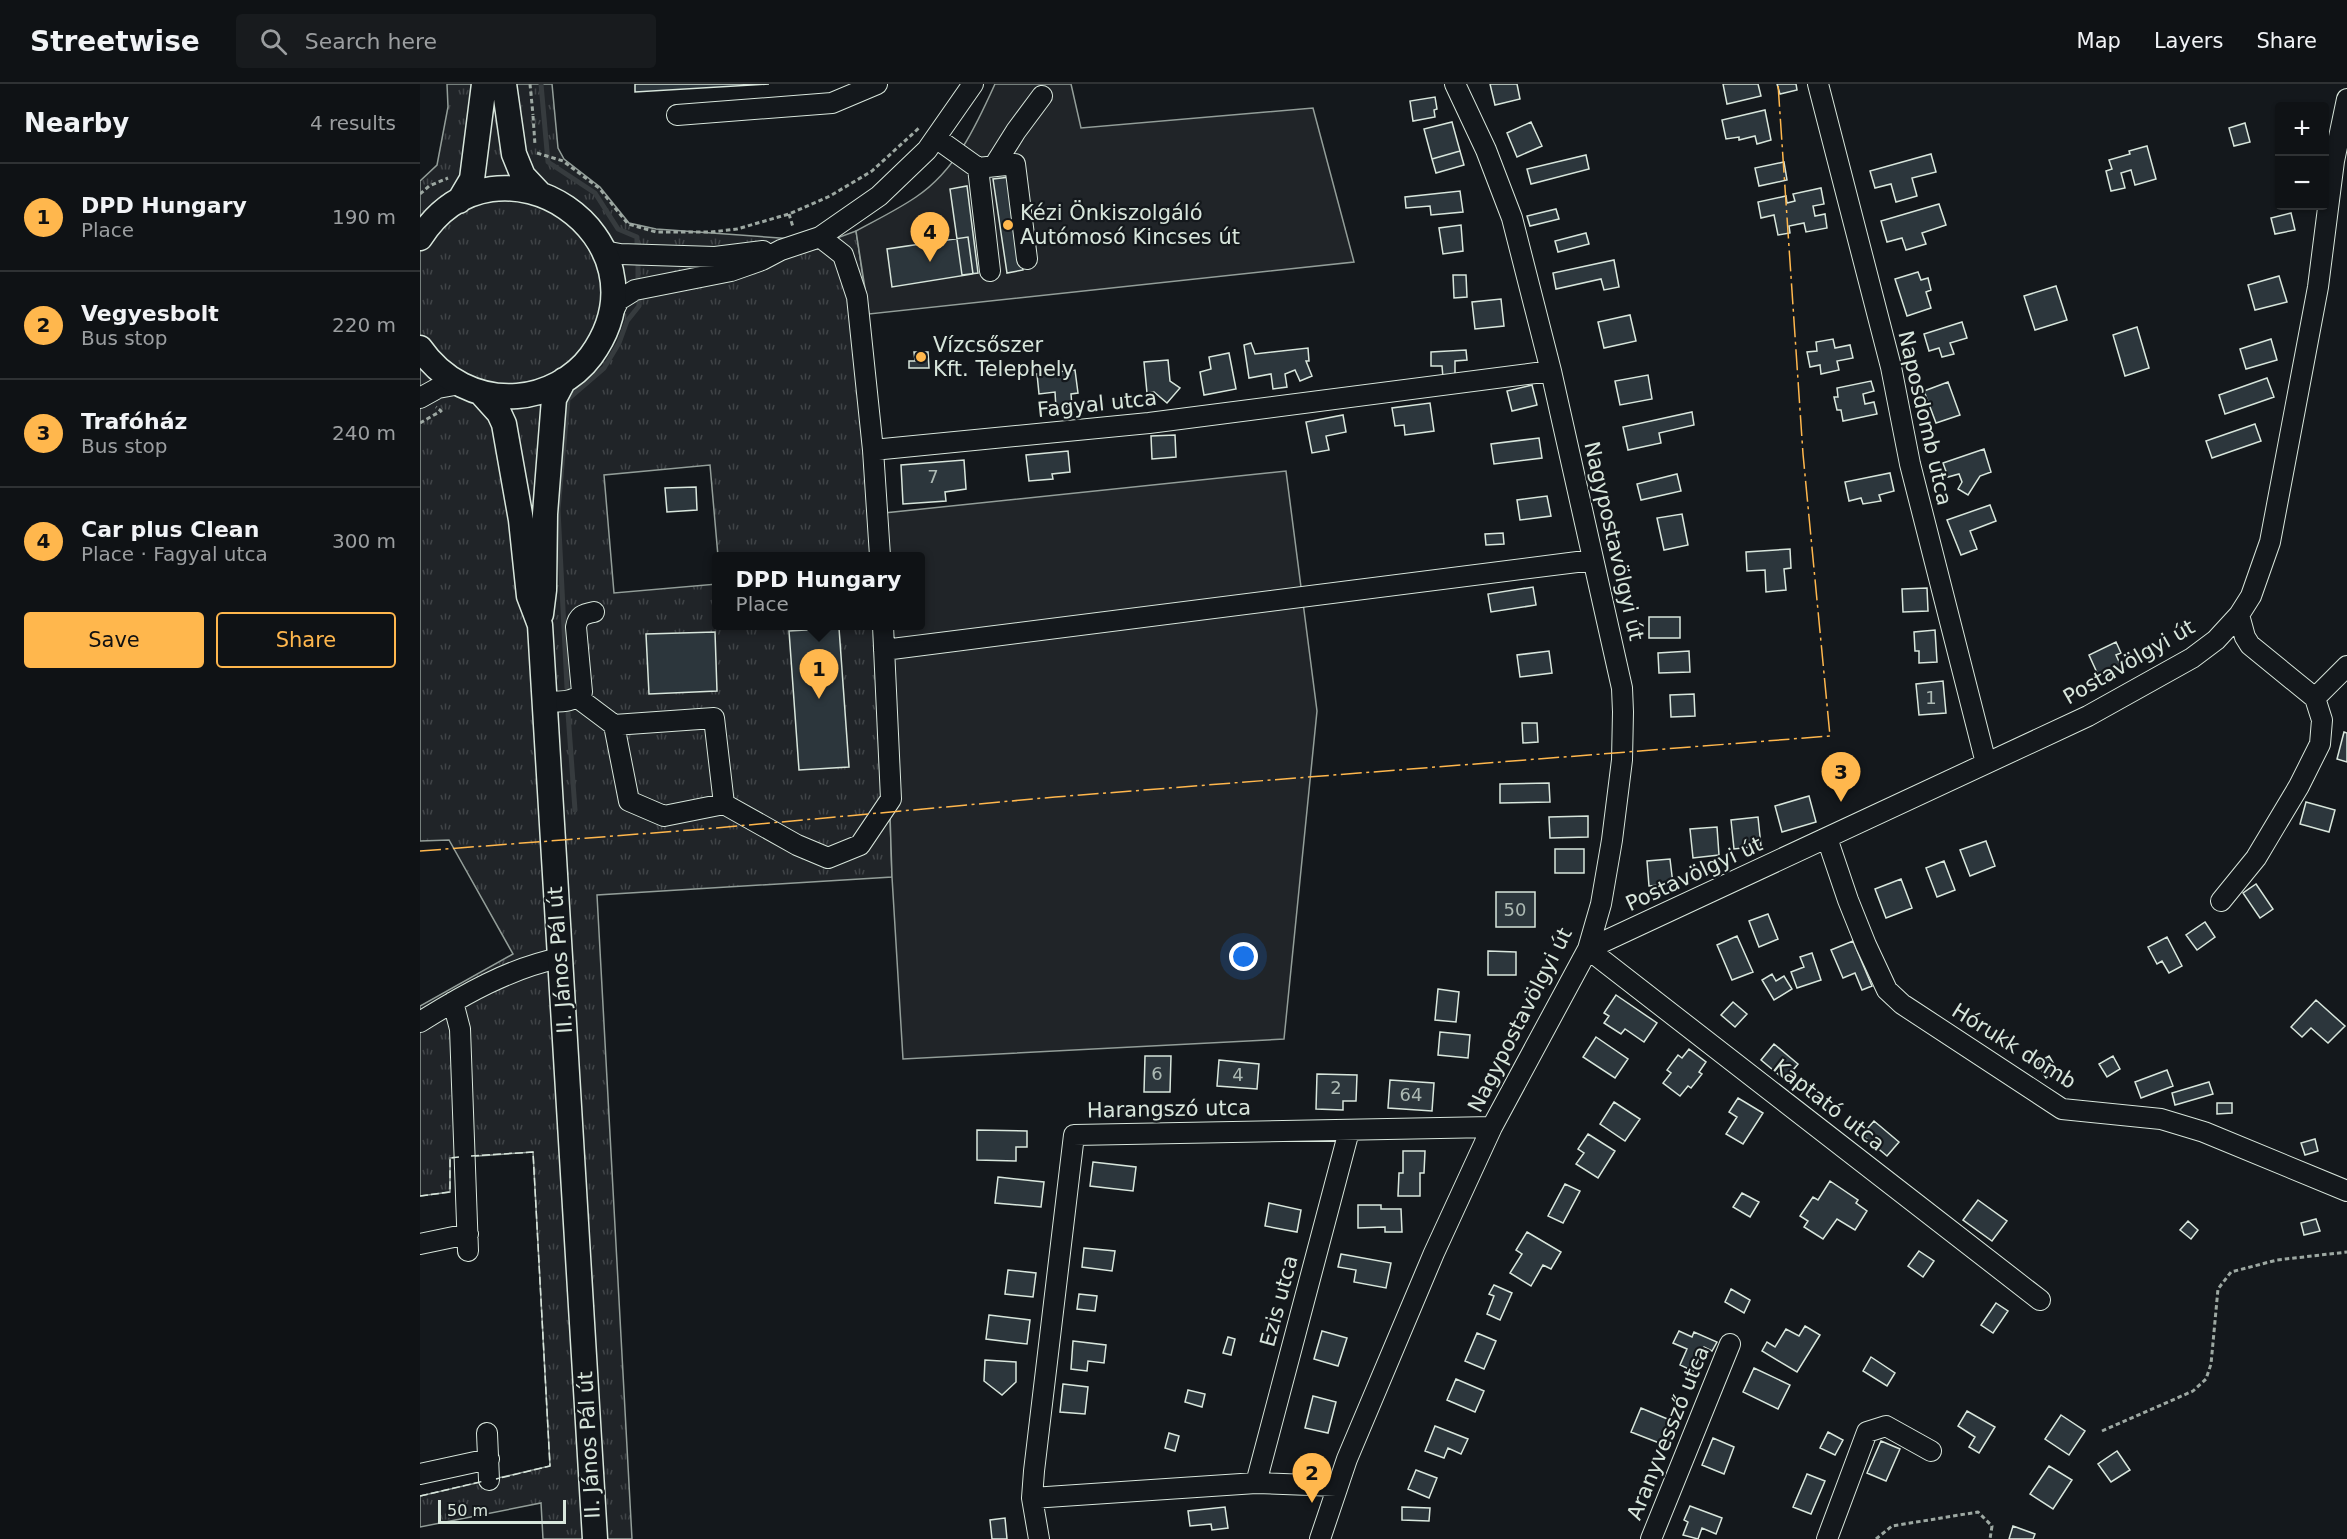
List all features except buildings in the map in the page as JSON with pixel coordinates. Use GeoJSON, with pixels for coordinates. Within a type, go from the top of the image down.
{"type":"FeatureCollection","features":[{"type":"Feature","properties":{"kind":"main road"},"geometry":{"type":"LineString","coordinates":[[459,201],[472,179],[484,84]]}},
{"type":"Feature","properties":{"kind":"main road"},"geometry":{"type":"LineString","coordinates":[[504,84],[514,154],[523,176],[539,193]]}},
{"type":"Feature","properties":{"kind":"main road"},"geometry":{"type":"LineString","coordinates":[[420,238],[436,218],[459,201],[492,190],[516,189],[539,193],[560,202],[578,215],[592,231],[604,251],[612,284],[610,318],[597,347],[577,371],[538,392],[524,395],[509,397],[470,389]]}},
{"type":"Feature","properties":{"kind":"main road","name":"II. János Pál út"},"geometry":{"type":"LineString","coordinates":[[420,348],[442,373],[470,389],[499,413],[504,424],[521,520],[529,596],[540,625],[595,1539]]}},
{"type":"Feature","properties":{"kind":"main road"},"geometry":{"type":"LineString","coordinates":[[540,625],[544,590],[545,514],[554,399],[564,380]]}},
{"type":"Feature","properties":{"kind":"street"},"geometry":{"type":"LineString","coordinates":[[678,115],[832,103],[877,84]]}},
{"type":"Feature","properties":{"kind":"street"},"geometry":{"type":"LineString","coordinates":[[610,318],[619,300],[635,290],[731,271],[820,237],[879,196],[927,150],[930,130],[973,84]]}},
{"type":"Feature","properties":{"kind":"street","name":"Nagypostavölgyi út"},"geometry":{"type":"LineString","coordinates":[[1320,1539],[1336,1486],[1434,1253],[1492,1127],[1588,949],[1601,904],[1622,760],[1623,712],[1617,665],[1551,371],[1512,218],[1486,150],[1455,84]]}},
{"type":"Feature","properties":{"kind":"street","name":"Naposdomb utca"},"geometry":{"type":"LineString","coordinates":[[1818,84],[1891,367],[1910,465],[1986,763]]}},
{"type":"Feature","properties":{"kind":"street"},"geometry":{"type":"LineString","coordinates":[[990,271],[986,167],[1042,96]]}},
{"type":"Feature","properties":{"kind":"street","name":"Postavölgyi út"},"geometry":{"type":"LineString","coordinates":[[1588,949],[2088,716],[2192,658],[2216,640],[2239,615],[2251,596],[2270,542],[2318,287],[2334,161],[2347,99]]}},
{"type":"Feature","properties":{"kind":"street"},"geometry":{"type":"LineString","coordinates":[[930,130],[986,167],[1015,164],[1027,259]]}},
{"type":"Feature","properties":{"kind":"street"},"geometry":{"type":"LineString","coordinates":[[820,237],[843,255],[857,297],[876,474],[880,552]]}},
{"type":"Feature","properties":{"kind":"street"},"geometry":{"type":"LineString","coordinates":[[604,251],[620,254],[715,257],[781,250]]}},
{"type":"Feature","properties":{"kind":"street","name":"Fagyal utca"},"geometry":{"type":"LineString","coordinates":[[873,450],[1149,423],[1551,371]]}},
{"type":"Feature","properties":{"kind":"street"},"geometry":{"type":"LineString","coordinates":[[420,398],[438,388],[470,389]]}},
{"type":"Feature","properties":{"kind":"street"},"geometry":{"type":"LineString","coordinates":[[884,650],[1593,560]]}},
{"type":"Feature","properties":{"kind":"street"},"geometry":{"type":"LineString","coordinates":[[544,702],[571,700],[578,698],[582,692],[576,627],[583,614],[594,612]]}},
{"type":"Feature","properties":{"kind":"street"},"geometry":{"type":"LineString","coordinates":[[2221,901],[2256,858],[2299,786],[2320,744],[2322,720],[2315,698],[2250,645],[2245,637],[2239,615]]}},
{"type":"Feature","properties":{"kind":"street"},"geometry":{"type":"LineString","coordinates":[[614,725],[629,801],[664,816],[724,804],[797,844],[828,858],[860,844],[891,799],[883,630]]}},
{"type":"Feature","properties":{"kind":"street"},"geometry":{"type":"LineString","coordinates":[[2216,640],[2238,641],[2250,645]]}},
{"type":"Feature","properties":{"kind":"street"},"geometry":{"type":"LineString","coordinates":[[2315,698],[2347,666]]}},
{"type":"Feature","properties":{"kind":"street"},"geometry":{"type":"LineString","coordinates":[[578,698],[614,725],[714,718],[724,804]]}},
{"type":"Feature","properties":{"kind":"street","name":"Hórukk domb"},"geometry":{"type":"LineString","coordinates":[[1827,838],[1866,945],[1887,990],[1902,1004],[2062,1109],[2161,1119],[2204,1132],[2347,1191]]}},
{"type":"Feature","properties":{"kind":"street","name":"Kaptató utca"},"geometry":{"type":"LineString","coordinates":[[1588,949],[2040,1300]]}},
{"type":"Feature","properties":{"kind":"street"},"geometry":{"type":"LineString","coordinates":[[420,1022],[453,1002],[533,963],[560,958]]}},
{"type":"Feature","properties":{"kind":"street"},"geometry":{"type":"LineString","coordinates":[[420,1244],[468,1242],[460,1029],[453,1002]]}},
{"type":"Feature","properties":{"kind":"street","name":"Harangszó utca"},"geometry":{"type":"LineString","coordinates":[[1039,1539],[1032,1498],[1074,1135],[1492,1127]]}},
{"type":"Feature","properties":{"kind":"street","name":"Ezis utca"},"geometry":{"type":"LineString","coordinates":[[1256,1483],[1349,1131]]}},
{"type":"Feature","properties":{"kind":"street","name":"Aranyvessző utca"},"geometry":{"type":"LineString","coordinates":[[1651,1539],[1730,1344]]}},
{"type":"Feature","properties":{"kind":"street"},"geometry":{"type":"LineString","coordinates":[[1827,1539],[1868,1432],[1886,1426],[1931,1451]]}},
{"type":"Feature","properties":{"kind":"street"},"geometry":{"type":"LineString","coordinates":[[488,1433],[489,1480]]}},
{"type":"Feature","properties":{"kind":"street"},"geometry":{"type":"LineString","coordinates":[[420,1474],[489,1459]]}},
{"type":"Feature","properties":{"kind":"street"},"geometry":{"type":"LineString","coordinates":[[1032,1498],[1256,1483],[1336,1486]]}},
{"type":"Feature","properties":{"kind":"path"},"geometry":{"type":"LineString","coordinates":[[533,116],[535,153],[563,161],[598,188],[628,224],[656,232],[711,232],[737,229],[789,214],[830,196],[873,171],[930,130]]}},
{"type":"Feature","properties":{"kind":"path"},"geometry":{"type":"LineString","coordinates":[[420,194],[429,186],[453,175]]}},
{"type":"Feature","properties":{"kind":"path"},"geometry":{"type":"LineString","coordinates":[[2102,1431],[2193,1391],[2206,1379],[2211,1364],[2218,1289],[2230,1272],[2277,1260],[2347,1252]]}},
{"type":"Feature","properties":{"kind":"path"},"geometry":{"type":"LineString","coordinates":[[1876,1539],[1892,1526],[1978,1512],[1992,1526],[1990,1539]]}},
{"type":"Feature","properties":{"kind":"green space"},"geometry":{"type":"Polygon","coordinates":[[[447,84],[552,84],[558,148],[564,159],[600,187],[629,223],[656,229],[794,239],[837,238],[856,231],[868,312],[880,434],[884,552],[718,552],[710,465],[604,475],[614,593],[712,584],[712,630],[884,630],[892,877],[597,895],[632,1539],[543,1539],[541,1503],[420,1527],[420,1496],[550,1466],[533,1152],[450,1158],[450,1192],[420,1196],[420,1006],[513,954],[449,840],[420,841],[420,181],[437,165],[448,107],[447,84]]]}},
{"type":"Feature","properties":{"kind":"green space"},"geometry":{"type":"Polygon","coordinates":[[[995,84],[1071,84],[1081,128],[1313,108],[1354,262],[869,314],[856,231],[916,197],[943,174],[972,131],[995,84]]]}},
{"type":"Feature","properties":{"kind":"green space"},"geometry":{"type":"Polygon","coordinates":[[[1286,471],[1317,711],[1284,1039],[903,1059],[892,877],[884,630],[925,630],[925,552],[884,552],[884,513],[1286,471]]]}},
{"type":"Feature","properties":{"kind":"waterway"},"geometry":{"type":"LineString","coordinates":[[541,84],[548,162],[595,193],[618,229],[637,237],[637,243]]}},
{"type":"Feature","properties":{"kind":"waterway"},"geometry":{"type":"LineString","coordinates":[[638,262],[638,280]]}},
{"type":"Feature","properties":{"kind":"waterway"},"geometry":{"type":"LineString","coordinates":[[567,688],[558,510],[568,399],[604,368],[619,343],[627,321],[639,306],[639,299]]}},
{"type":"Feature","properties":{"kind":"waterway"},"geometry":{"type":"LineString","coordinates":[[568,713],[575,810]]}},
{"type":"Feature","properties":{"kind":"fence"},"geometry":{"type":"LineString","coordinates":[[471,1156],[533,1152],[550,1466],[496,1479]]}},
{"type":"Feature","properties":{"kind":"fence"},"geometry":{"type":"LineString","coordinates":[[420,1196],[450,1192],[450,1158],[459,1157]]}},
{"type":"Feature","properties":{"kind":"fence"},"geometry":{"type":"LineString","coordinates":[[420,1496],[484,1481]]}},
{"type":"Feature","properties":{"kind":"power"},"geometry":{"type":"LineString","coordinates":[[420,851],[704,829],[1055,797],[1830,736],[1803,454],[1778,84]]}},
{"type":"Feature","properties":{"kind":"place","name":"Kézi Önkiszolgáló Autómosó Kincses út"},"geometry":{"type":"Point","coordinates":[1008,225]}},
{"type":"Feature","properties":{"kind":"place","name":"Car plus Clean"},"geometry":{"type":"Point","coordinates":[930,262]}},
{"type":"Feature","properties":{"kind":"place","name":"Vízcsőszer Kft. Telephely"},"geometry":{"type":"Point","coordinates":[921,357]}},
{"type":"Feature","properties":{"kind":"place","name":"DPD Hungary"},"geometry":{"type":"Point","coordinates":[819,699]}},
{"type":"Feature","properties":{"kind":"place","name":"Trafóház"},"geometry":{"type":"Point","coordinates":[1841,802]}},
{"type":"Feature","properties":{"kind":"place","name":"Vegyesbolt"},"geometry":{"type":"Point","coordinates":[1312,1503]}}]}
